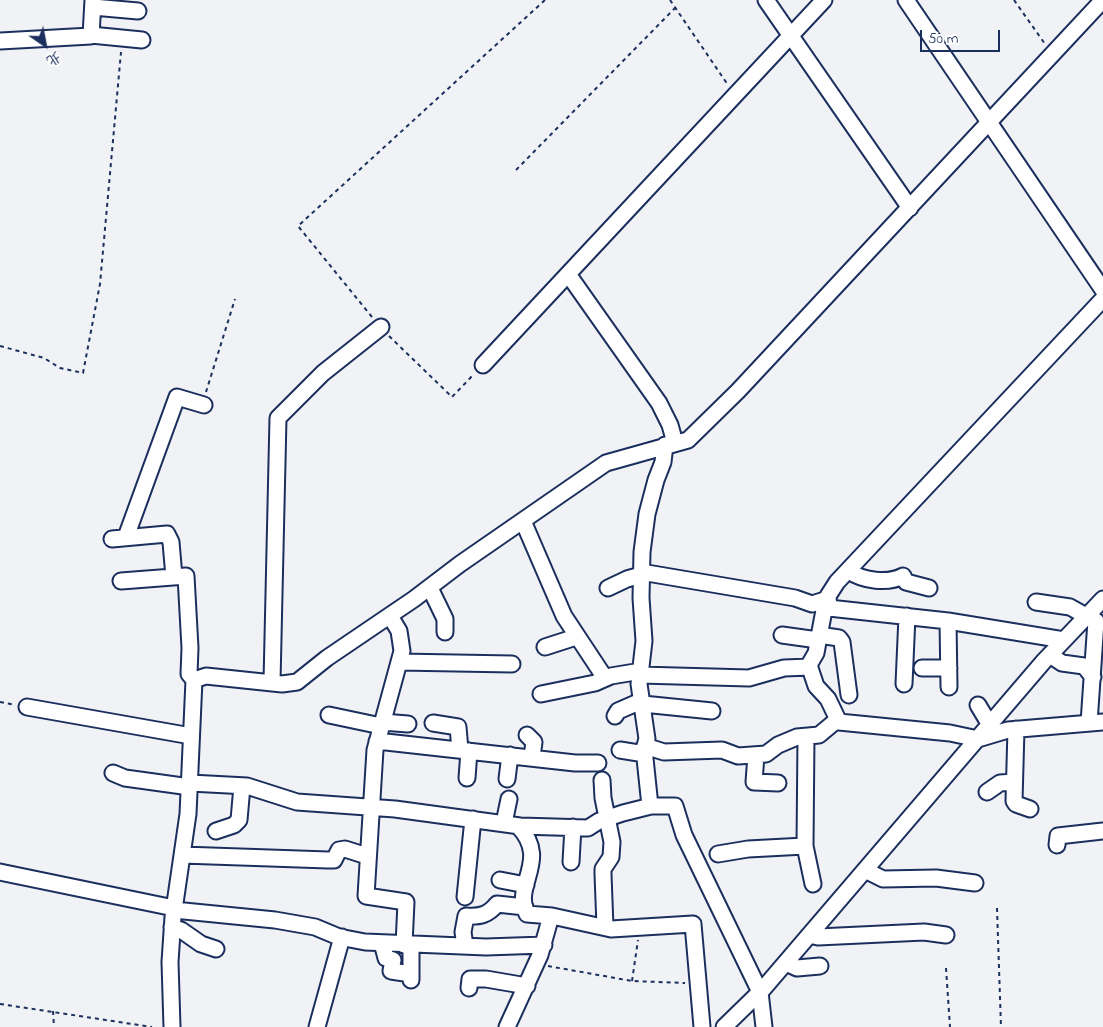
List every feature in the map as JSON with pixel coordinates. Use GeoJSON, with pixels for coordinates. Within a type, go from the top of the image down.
{"type":"FeatureCollection","features":[{"type":"Feature","properties":{"kind":"street"},"geometry":{"type":"LineString","coordinates":[[766,0],[910,208]]}},
{"type":"Feature","properties":{"kind":"street"},"geometry":{"type":"LineString","coordinates":[[483,365],[824,0]]}},
{"type":"Feature","properties":{"kind":"street"},"geometry":{"type":"LineString","coordinates":[[906,0],[1103,290]]}},
{"type":"Feature","properties":{"kind":"street"},"geometry":{"type":"LineString","coordinates":[[194,680],[206,676],[288,684],[297,682],[327,658],[390,616],[606,463],[688,440],[707,423],[910,208],[1102,0]]}},
{"type":"Feature","properties":{"kind":"street"},"geometry":{"type":"LineString","coordinates":[[91,34],[93,3],[138,11]]}},
{"type":"Feature","properties":{"kind":"street"},"geometry":{"type":"LineString","coordinates":[[0,41],[84,38],[91,34],[142,40]]}},
{"type":"Feature","properties":{"kind":"street"},"geometry":{"type":"LineString","coordinates":[[568,274],[659,403],[670,425],[670,444],[656,480],[647,514],[642,552],[644,641],[638,684],[647,739],[645,750],[650,806]]}},
{"type":"Feature","properties":{"kind":"street"},"geometry":{"type":"LineString","coordinates":[[1103,299],[837,582],[824,610],[816,653],[810,661],[810,667],[816,686],[828,699],[838,720],[843,724],[950,733],[978,739],[1016,729],[1096,722],[1093,677],[1095,620],[1103,599]]}},
{"type":"Feature","properties":{"kind":"street"},"geometry":{"type":"LineString","coordinates":[[272,682],[278,418],[323,373],[380,327]]}},
{"type":"Feature","properties":{"kind":"street"},"geometry":{"type":"LineString","coordinates":[[174,577],[171,542],[167,534],[119,538],[177,397],[203,404]]}},
{"type":"Feature","properties":{"kind":"street"},"geometry":{"type":"LineString","coordinates":[[523,521],[554,595],[576,637],[605,678]]}},
{"type":"Feature","properties":{"kind":"street"},"geometry":{"type":"LineString","coordinates":[[849,571],[856,576],[889,582],[903,576],[906,582],[929,588]]}},
{"type":"Feature","properties":{"kind":"street"},"geometry":{"type":"LineString","coordinates":[[608,588],[641,574],[795,598],[812,604],[828,604],[948,621],[1064,640]]}},
{"type":"Feature","properties":{"kind":"street"},"geometry":{"type":"LineString","coordinates":[[121,582],[186,576],[190,648],[189,674],[194,680],[190,785],[172,927],[172,1027]]}},
{"type":"Feature","properties":{"kind":"street"},"geometry":{"type":"LineString","coordinates":[[430,588],[445,619],[445,632]]}},
{"type":"Feature","properties":{"kind":"street"},"geometry":{"type":"LineString","coordinates":[[1036,602],[1070,607],[1095,620]]}},
{"type":"Feature","properties":{"kind":"street"},"geometry":{"type":"LineString","coordinates":[[382,943],[386,958],[393,960],[391,971],[411,977],[406,902],[366,896],[375,750],[402,651],[399,631],[390,616]]}},
{"type":"Feature","properties":{"kind":"street"},"geometry":{"type":"LineString","coordinates":[[904,684],[907,616]]}},
{"type":"Feature","properties":{"kind":"street"},"geometry":{"type":"LineString","coordinates":[[724,1027],[760,992],[1050,655],[1064,640],[1095,620]]}},
{"type":"Feature","properties":{"kind":"street"},"geometry":{"type":"LineString","coordinates":[[948,621],[949,687]]}},
{"type":"Feature","properties":{"kind":"street"},"geometry":{"type":"LineString","coordinates":[[782,635],[838,638],[842,642],[849,695]]}},
{"type":"Feature","properties":{"kind":"street"},"geometry":{"type":"LineString","coordinates":[[545,648],[576,637]]}},
{"type":"Feature","properties":{"kind":"street"},"geometry":{"type":"LineString","coordinates":[[1050,655],[1062,663],[1084,666],[1093,677]]}},
{"type":"Feature","properties":{"kind":"street"},"geometry":{"type":"LineString","coordinates":[[399,662],[512,664]]}},
{"type":"Feature","properties":{"kind":"street"},"geometry":{"type":"LineString","coordinates":[[541,694],[605,678],[640,673],[749,678],[784,668],[810,667]]}},
{"type":"Feature","properties":{"kind":"street"},"geometry":{"type":"LineString","coordinates":[[922,668],[949,668]]}},
{"type":"Feature","properties":{"kind":"street"},"geometry":{"type":"LineString","coordinates":[[615,716],[618,711],[642,702],[712,711]]}},
{"type":"Feature","properties":{"kind":"street"},"geometry":{"type":"LineString","coordinates":[[978,705],[990,725]]}},
{"type":"Feature","properties":{"kind":"street"},"geometry":{"type":"LineString","coordinates":[[28,707],[191,736]]}},
{"type":"Feature","properties":{"kind":"street"},"geometry":{"type":"LineString","coordinates":[[329,715],[381,724],[408,724]]}},
{"type":"Feature","properties":{"kind":"street"},"geometry":{"type":"LineString","coordinates":[[620,750],[664,752],[722,750],[738,756],[766,754],[778,745],[797,737],[819,735],[838,720]]}},
{"type":"Feature","properties":{"kind":"street"},"geometry":{"type":"LineString","coordinates":[[434,723],[458,727],[465,751],[467,778]]}},
{"type":"Feature","properties":{"kind":"street"},"geometry":{"type":"LineString","coordinates":[[1016,729],[1014,801],[1016,804],[1030,808]]}},
{"type":"Feature","properties":{"kind":"street"},"geometry":{"type":"LineString","coordinates":[[527,735],[534,742],[532,757]]}},
{"type":"Feature","properties":{"kind":"street"},"geometry":{"type":"LineString","coordinates":[[806,737],[805,846],[812,884]]}},
{"type":"Feature","properties":{"kind":"street"},"geometry":{"type":"LineString","coordinates":[[377,741],[575,763],[598,763]]}},
{"type":"Feature","properties":{"kind":"street"},"geometry":{"type":"LineString","coordinates":[[756,755],[754,782],[778,783]]}},
{"type":"Feature","properties":{"kind":"street"},"geometry":{"type":"LineString","coordinates":[[506,780],[510,756]]}},
{"type":"Feature","properties":{"kind":"street"},"geometry":{"type":"LineString","coordinates":[[113,773],[125,778],[190,785],[242,786],[263,789],[297,802],[372,808],[511,825],[588,828],[608,818],[650,806],[675,806],[680,826],[710,893],[740,947],[760,992],[764,1027]]}},
{"type":"Feature","properties":{"kind":"street"},"geometry":{"type":"LineString","coordinates":[[602,780],[612,849],[611,857],[604,869],[605,927]]}},
{"type":"Feature","properties":{"kind":"street"},"geometry":{"type":"LineString","coordinates":[[987,792],[1000,783],[1014,782]]}},
{"type":"Feature","properties":{"kind":"street"},"geometry":{"type":"LineString","coordinates":[[216,831],[234,825],[239,820],[242,786]]}},
{"type":"Feature","properties":{"kind":"street"},"geometry":{"type":"LineString","coordinates":[[509,799],[511,825]]}},
{"type":"Feature","properties":{"kind":"street"},"geometry":{"type":"LineString","coordinates":[[465,896],[473,819]]}},
{"type":"Feature","properties":{"kind":"street"},"geometry":{"type":"LineString","coordinates":[[511,825],[528,836],[532,845],[532,862],[526,885],[525,907],[527,914],[552,916],[605,927],[639,928],[693,924],[702,1027]]}},
{"type":"Feature","properties":{"kind":"street"},"geometry":{"type":"LineString","coordinates":[[570,862],[573,828]]}},
{"type":"Feature","properties":{"kind":"street"},"geometry":{"type":"LineString","coordinates":[[1057,845],[1058,836],[1103,831]]}},
{"type":"Feature","properties":{"kind":"street"},"geometry":{"type":"LineString","coordinates":[[718,854],[748,849],[805,846]]}},
{"type":"Feature","properties":{"kind":"street"},"geometry":{"type":"LineString","coordinates":[[182,855],[334,860],[339,850],[345,849],[367,856]]}},
{"type":"Feature","properties":{"kind":"street"},"geometry":{"type":"LineString","coordinates":[[865,870],[883,879],[936,878],[975,883]]}},
{"type":"Feature","properties":{"kind":"street"},"geometry":{"type":"LineString","coordinates":[[0,872],[174,909],[275,920],[315,927],[342,937],[382,943],[517,947],[544,944]]}},
{"type":"Feature","properties":{"kind":"street"},"geometry":{"type":"LineString","coordinates":[[500,880],[526,885]]}},
{"type":"Feature","properties":{"kind":"street"},"geometry":{"type":"LineString","coordinates":[[465,946],[463,932],[466,916],[482,916],[492,911],[497,904],[525,907]]}},
{"type":"Feature","properties":{"kind":"street"},"geometry":{"type":"LineString","coordinates":[[507,1027],[536,964],[552,916]]}},
{"type":"Feature","properties":{"kind":"street"},"geometry":{"type":"LineString","coordinates":[[172,927],[181,930],[201,944],[216,949]]}},
{"type":"Feature","properties":{"kind":"street"},"geometry":{"type":"LineString","coordinates":[[809,935],[818,937],[924,932],[946,935]]}},
{"type":"Feature","properties":{"kind":"street"},"geometry":{"type":"LineString","coordinates":[[317,1027],[342,937]]}},
{"type":"Feature","properties":{"kind":"street"},"geometry":{"type":"LineString","coordinates":[[786,962],[797,968],[820,966]]}},
{"type":"Feature","properties":{"kind":"street"},"geometry":{"type":"LineString","coordinates":[[469,988],[470,979],[486,979],[526,986]]}},
{"type":"Feature","properties":{"kind":"path"},"geometry":{"type":"LineString","coordinates":[[298,226],[545,0]]}},
{"type":"Feature","properties":{"kind":"path"},"geometry":{"type":"LineString","coordinates":[[670,0],[735,95]]}},
{"type":"Feature","properties":{"kind":"path"},"geometry":{"type":"LineString","coordinates":[[1014,0],[1053,54]]}},
{"type":"Feature","properties":{"kind":"path"},"geometry":{"type":"LineString","coordinates":[[516,170],[675,8]]}},
{"type":"Feature","properties":{"kind":"path"},"geometry":{"type":"LineString","coordinates":[[0,346],[44,358],[60,368],[83,373],[100,284],[122,39]]}},
{"type":"Feature","properties":{"kind":"path"},"geometry":{"type":"LineString","coordinates":[[203,404],[235,299]]}},
{"type":"Feature","properties":{"kind":"path"},"geometry":{"type":"LineString","coordinates":[[997,908],[1001,1027]]}},
{"type":"Feature","properties":{"kind":"path"},"geometry":{"type":"LineString","coordinates":[[632,981],[638,950],[639,928]]}},
{"type":"Feature","properties":{"kind":"path"},"geometry":{"type":"LineString","coordinates":[[536,964],[632,981],[697,983]]}},
{"type":"Feature","properties":{"kind":"path"},"geometry":{"type":"LineString","coordinates":[[946,968],[950,1027]]}},
{"type":"Feature","properties":{"kind":"path"},"geometry":{"type":"LineString","coordinates":[[0,1004],[152,1027]]}},
{"type":"Feature","properties":{"kind":"path"},"geometry":{"type":"LineString","coordinates":[[53,1011],[54,1027]]}}]}
